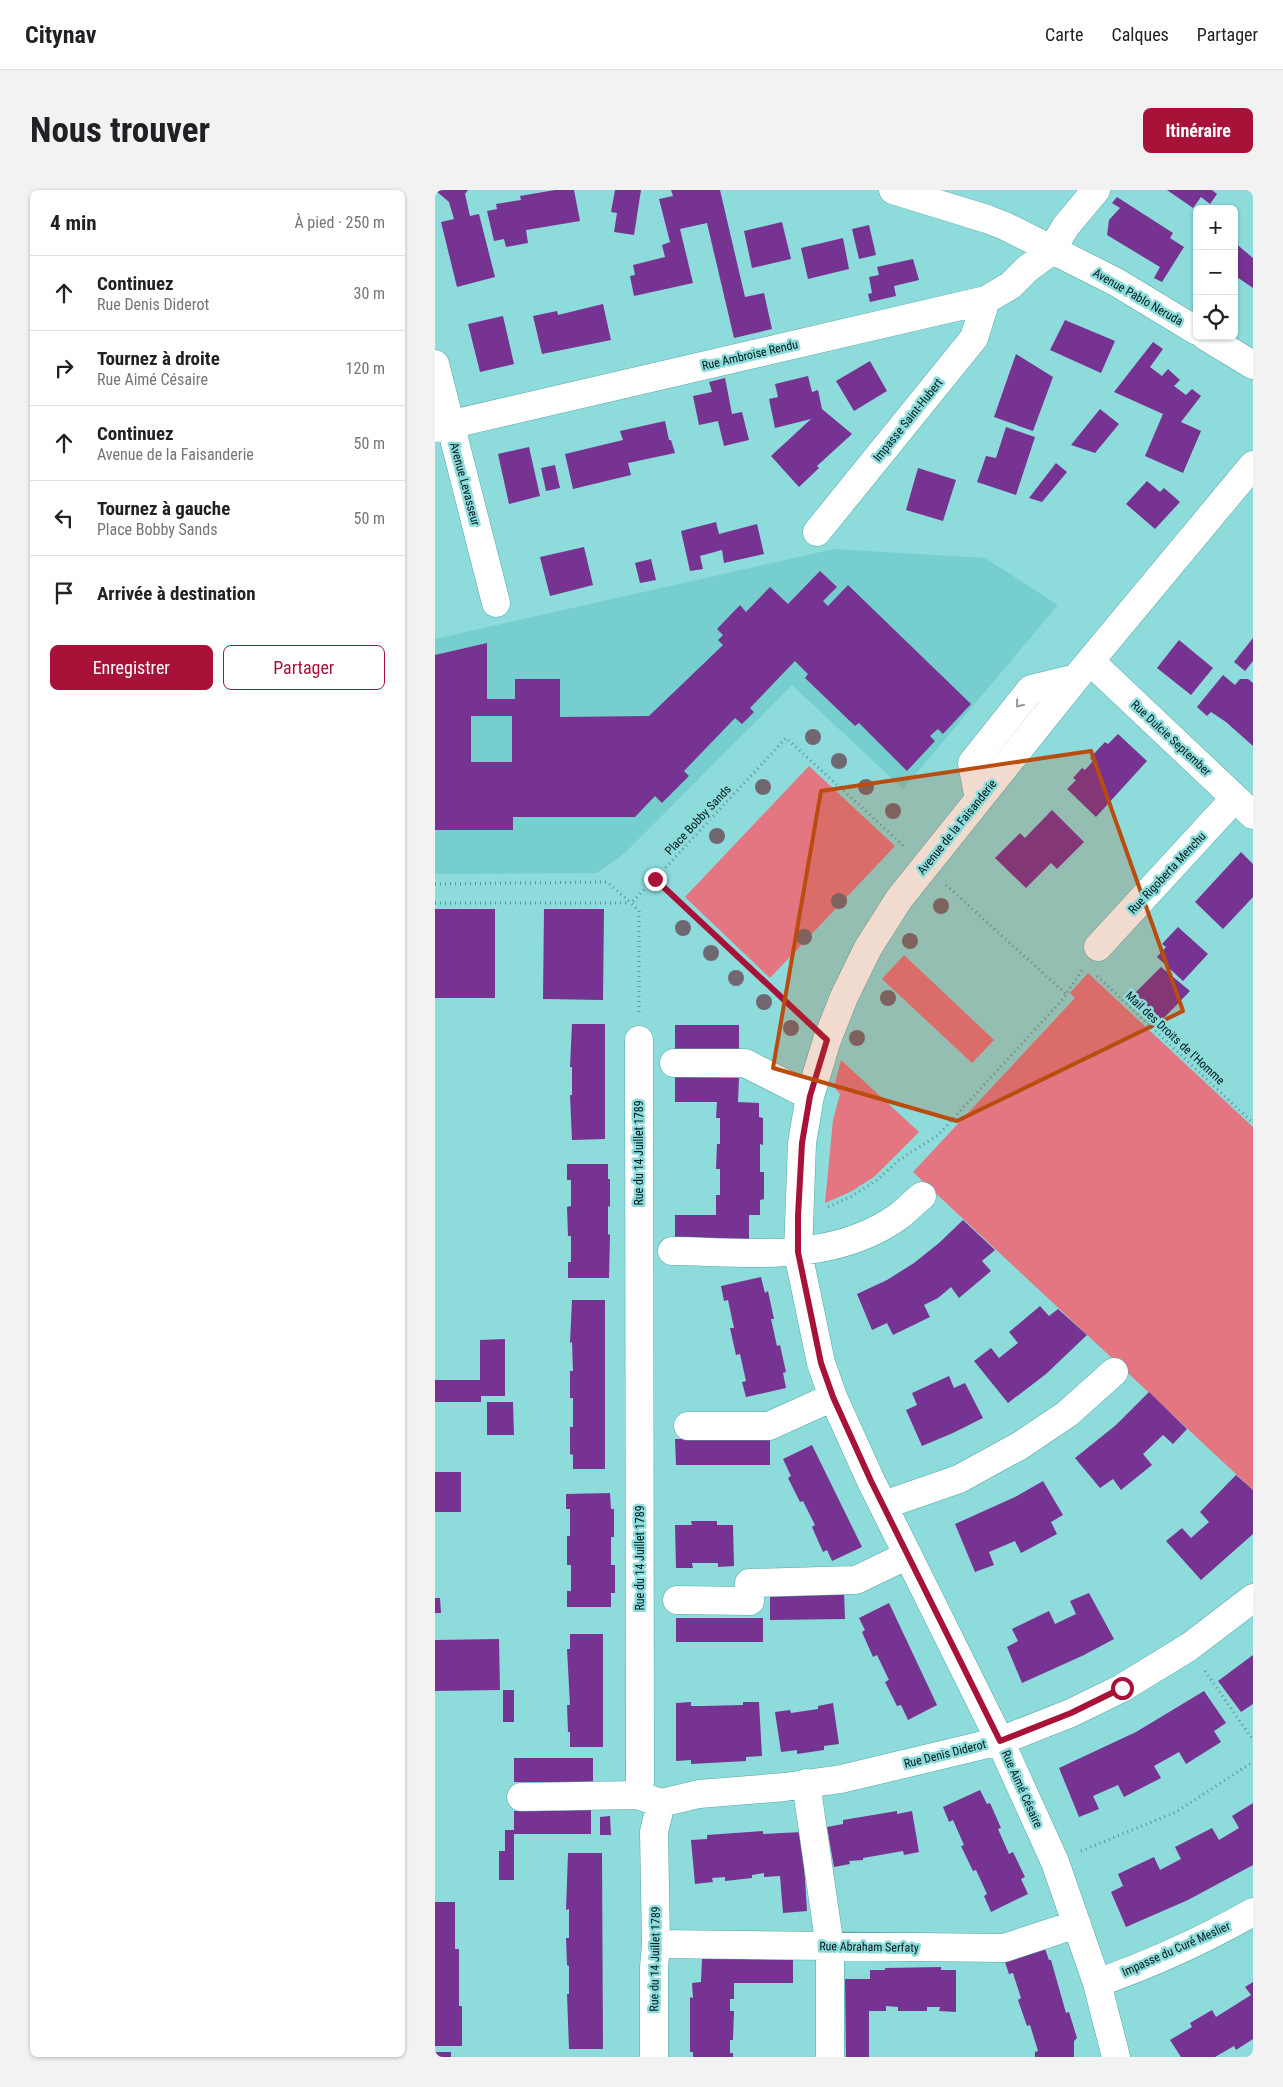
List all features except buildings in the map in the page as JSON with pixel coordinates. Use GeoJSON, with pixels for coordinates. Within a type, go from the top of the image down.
{"type":"FeatureCollection","features":[{"type":"Feature","properties":{"kind":"street","name":"Avenue Pablo Neruda"},"geometry":{"type":"LineString","coordinates":[[893,190],[987,219],[1116,282],[1193,329]]}},
{"type":"Feature","properties":{"kind":"street"},"geometry":{"type":"LineString","coordinates":[[1051,251],[1067,226],[1096,190]]}},
{"type":"Feature","properties":{"kind":"street","name":"Rue Ambroise Rendu"},"geometry":{"type":"LineString","coordinates":[[442,426],[986,300],[1011,284],[1027,268],[1051,251]]}},
{"type":"Feature","properties":{"kind":"street","name":"Impasse Saint-Hubert"},"geometry":{"type":"LineString","coordinates":[[817,532],[974,338],[986,300]]}},
{"type":"Feature","properties":{"kind":"street"},"geometry":{"type":"LineString","coordinates":[[1212,340],[1253,365]]}},
{"type":"Feature","properties":{"kind":"street","name":"Avenue Levasseur"},"geometry":{"type":"LineString","coordinates":[[435,364],[442,426],[496,603]]}},
{"type":"Feature","properties":{"kind":"street","name":"Avenue de la Faisanderie"},"geometry":{"type":"LineString","coordinates":[[798,1252],[802,1143],[810,1096],[827,1040],[844,997],[868,948],[899,899],[925,866],[1083,670],[1253,465]]}},
{"type":"Feature","properties":{"kind":"street","name":"Rue Dulcie September"},"geometry":{"type":"LineString","coordinates":[[1083,670],[1244,807]]}},
{"type":"Feature","properties":{"kind":"street","name":"Rue Rigoberta Menchu"},"geometry":{"type":"LineString","coordinates":[[1092,956],[1244,807]]}},
{"type":"Feature","properties":{"kind":"street","name":"Rue du 14 Juillet 1789"},"geometry":{"type":"LineString","coordinates":[[639,1040],[640,1781],[649,1799],[654,1832],[656,1944],[654,1968],[654,2057]]}},
{"type":"Feature","properties":{"kind":"street"},"geometry":{"type":"LineString","coordinates":[[674,1063],[745,1063],[810,1096]]}},
{"type":"Feature","properties":{"kind":"street"},"geometry":{"type":"LineString","coordinates":[[672,1251],[798,1252],[838,1245],[870,1233],[898,1216],[922,1196]]}},
{"type":"Feature","properties":{"kind":"street","name":"Rue Aimé Césaire"},"geometry":{"type":"LineString","coordinates":[[798,1252],[821,1363],[833,1397],[884,1506],[1000,1741],[1055,1862],[1097,1983],[1116,2057]]}},
{"type":"Feature","properties":{"kind":"street"},"geometry":{"type":"LineString","coordinates":[[884,1506],[959,1479],[1021,1445],[1067,1414],[1114,1372]]}},
{"type":"Feature","properties":{"kind":"street"},"geometry":{"type":"LineString","coordinates":[[688,1426],[769,1426],[833,1397]]}},
{"type":"Feature","properties":{"kind":"street"},"geometry":{"type":"LineString","coordinates":[[677,1600],[750,1601],[749,1583],[856,1580],[908,1555]]}},
{"type":"Feature","properties":{"kind":"street","name":"Rue Denis Diderot"},"geometry":{"type":"LineString","coordinates":[[521,1797],[649,1799],[785,1787],[841,1780],[1000,1741],[1071,1713],[1122,1688],[1189,1647],[1253,1598]]}},
{"type":"Feature","properties":{"kind":"street"},"geometry":{"type":"LineString","coordinates":[[806,1783],[830,1947],[829,2057]]}},
{"type":"Feature","properties":{"kind":"street","name":"Impasse du Curé Meslier"},"geometry":{"type":"LineString","coordinates":[[1097,1983],[1127,1972],[1216,1932],[1253,1912]]}},
{"type":"Feature","properties":{"kind":"street","name":"Rue Abraham Serfaty"},"geometry":{"type":"LineString","coordinates":[[656,1944],[1004,1948],[1077,1924]]}},
{"type":"Feature","properties":{"kind":"path","name":"Place Bobby Sands"},"geometry":{"type":"LineString","coordinates":[[655,879],[786,738],[925,866]]}},
{"type":"Feature","properties":{"kind":"path"},"geometry":{"type":"LineString","coordinates":[[925,866],[1066,994]]}},
{"type":"Feature","properties":{"kind":"path"},"geometry":{"type":"LineString","coordinates":[[435,903],[631,903],[655,879],[827,1040]]}},
{"type":"Feature","properties":{"kind":"path"},"geometry":{"type":"LineString","coordinates":[[435,884],[607,882],[639,911],[639,1040]]}},
{"type":"Feature","properties":{"kind":"path"},"geometry":{"type":"LineString","coordinates":[[798,1216],[814,1216],[852,1196],[877,1180],[899,1160],[937,1135],[1066,994],[1092,956]]}},
{"type":"Feature","properties":{"kind":"path","name":"Mail des Droits de l'Homme"},"geometry":{"type":"LineString","coordinates":[[1092,956],[1253,1123]]}},
{"type":"Feature","properties":{"kind":"path"},"geometry":{"type":"LineString","coordinates":[[1189,1647],[1253,1740]]}},
{"type":"Feature","properties":{"kind":"path"},"geometry":{"type":"LineString","coordinates":[[1055,1862],[1176,1812],[1253,1762]]}},
{"type":"Feature","properties":{"kind":"highlighted area"},"geometry":{"type":"Polygon","coordinates":[[[1091,751],[1183,1011],[957,1121],[773,1068],[821,791],[1091,751]]]}},
{"type":"Feature","properties":{"kind":"shaded area"},"geometry":{"type":"Polygon","coordinates":[[[834,549],[985,558],[1058,605],[903,789],[792,685],[625,853],[597,873],[435,874],[435,639],[834,549]]]}},
{"type":"Feature","properties":{"kind":"shaded area"},"geometry":{"type":"Polygon","coordinates":[[[809,766],[895,846],[770,978],[685,897],[809,766]]]}},
{"type":"Feature","properties":{"kind":"shaded area"},"geometry":{"type":"Polygon","coordinates":[[[904,955],[994,1040],[972,1063],[882,979],[904,955]]]}},
{"type":"Feature","properties":{"kind":"shaded area"},"geometry":{"type":"Polygon","coordinates":[[[1088,973],[1253,1127],[1253,1490],[913,1172],[1075,998],[1070,993],[1088,973]]]}},
{"type":"Feature","properties":{"kind":"shaded area"},"geometry":{"type":"Polygon","coordinates":[[[841,1060],[919,1132],[874,1177],[850,1192],[825,1203],[833,1120],[840,1094],[834,1087],[841,1060]]]}},
{"type":"Feature","properties":{"kind":"route"},"geometry":{"type":"LineString","coordinates":[[655,879],[827,1040],[810,1096],[802,1143],[798,1216],[798,1252],[821,1363],[833,1397],[871,1481],[1000,1741],[1071,1713],[1122,1688]]}}]}
